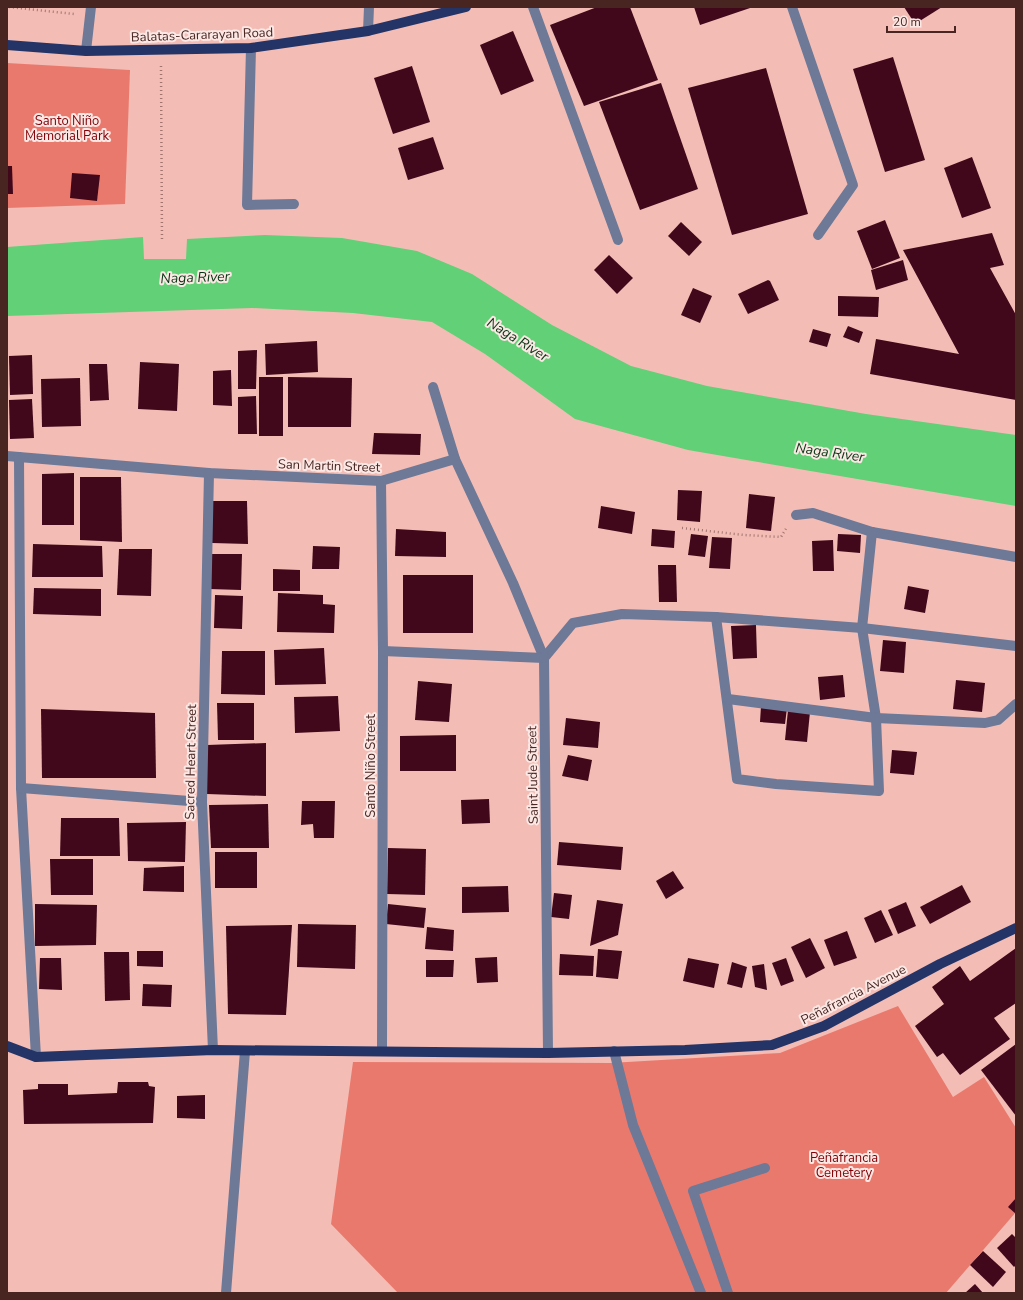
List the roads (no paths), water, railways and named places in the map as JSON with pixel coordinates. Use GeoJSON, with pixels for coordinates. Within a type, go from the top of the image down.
{"type":"FeatureCollection","features":[{"type":"Feature","properties":{"kind":"main road","name":"Balatas-Cararayan Road"},"geometry":{"type":"LineString","coordinates":[[7,45],[86,51],[251,48],[368,32],[466,7]]}},
{"type":"Feature","properties":{"kind":"main road","name":"Peñafrancia Avenue"},"geometry":{"type":"LineString","coordinates":[[36,1057],[213,1050],[548,1053],[772,1045],[824,1026],[940,964],[1016,928]]}},
{"type":"Feature","properties":{"kind":"main road"},"geometry":{"type":"LineString","coordinates":[[7,1046],[36,1057]]}},
{"type":"Feature","properties":{"kind":"street"},"geometry":{"type":"LineString","coordinates":[[368,32],[369,7]]}},
{"type":"Feature","properties":{"kind":"street"},"geometry":{"type":"LineString","coordinates":[[533,7],[618,240]]}},
{"type":"Feature","properties":{"kind":"street"},"geometry":{"type":"LineString","coordinates":[[792,7],[853,185],[818,235]]}},
{"type":"Feature","properties":{"kind":"street"},"geometry":{"type":"LineString","coordinates":[[86,51],[91,11]]}},
{"type":"Feature","properties":{"kind":"street"},"geometry":{"type":"LineString","coordinates":[[251,48],[246,205],[294,204]]}},
{"type":"Feature","properties":{"kind":"street"},"geometry":{"type":"LineString","coordinates":[[433,387],[455,459],[513,583],[544,658]]}},
{"type":"Feature","properties":{"kind":"street","name":"San Martin Street"},"geometry":{"type":"LineString","coordinates":[[7,456],[209,473],[381,481],[455,459]]}},
{"type":"Feature","properties":{"kind":"street"},"geometry":{"type":"LineString","coordinates":[[19,456],[21,788],[36,1057]]}},
{"type":"Feature","properties":{"kind":"street","name":"Sacred Heart Street"},"geometry":{"type":"LineString","coordinates":[[209,473],[202,802],[213,1050]]}},
{"type":"Feature","properties":{"kind":"street","name":"Santo Niño Street"},"geometry":{"type":"LineString","coordinates":[[381,481],[383,651],[382,1051]]}},
{"type":"Feature","properties":{"kind":"street"},"geometry":{"type":"LineString","coordinates":[[796,516],[813,512],[872,532],[1016,557]]}},
{"type":"Feature","properties":{"kind":"street"},"geometry":{"type":"LineString","coordinates":[[716,617],[738,778],[776,784],[879,791],[876,718],[862,628],[872,532]]}},
{"type":"Feature","properties":{"kind":"street"},"geometry":{"type":"LineString","coordinates":[[544,658],[573,623],[622,614],[716,617],[862,628],[1016,646]]}},
{"type":"Feature","properties":{"kind":"street"},"geometry":{"type":"LineString","coordinates":[[383,651],[544,658]]}},
{"type":"Feature","properties":{"kind":"street","name":"Saint Jude Street"},"geometry":{"type":"LineString","coordinates":[[544,658],[548,1053]]}},
{"type":"Feature","properties":{"kind":"street"},"geometry":{"type":"LineString","coordinates":[[728,700],[876,718],[985,723],[998,720],[1016,704]]}},
{"type":"Feature","properties":{"kind":"street"},"geometry":{"type":"LineString","coordinates":[[21,788],[202,802]]}},
{"type":"Feature","properties":{"kind":"street"},"geometry":{"type":"LineString","coordinates":[[226,1293],[245,1051]]}},
{"type":"Feature","properties":{"kind":"street"},"geometry":{"type":"LineString","coordinates":[[614,1051],[633,1125],[701,1293]]}},
{"type":"Feature","properties":{"kind":"street"},"geometry":{"type":"LineString","coordinates":[[728,1293],[693,1191],[765,1168]]}},
{"type":"Feature","properties":{"kind":"water","name":"Naga River"},"geometry":{"type":"Polygon","coordinates":[[[265,235],[342,238],[417,251],[472,274],[552,325],[631,366],[707,386],[866,414],[1016,435],[1016,506],[688,450],[575,419],[485,354],[432,322],[353,313],[252,308],[7,316],[7,247],[143,237],[144,259],[186,259],[187,239],[265,235]]]}},
{"type":"Feature","properties":{"kind":"park label","name":"Santo Niño Memorial Park"},"geometry":{"type":"Point","coordinates":[67,128]}},
{"type":"Feature","properties":{"kind":"park label","name":"Peñafrancia Cemetery"},"geometry":{"type":"Point","coordinates":[844,1164]}}]}
